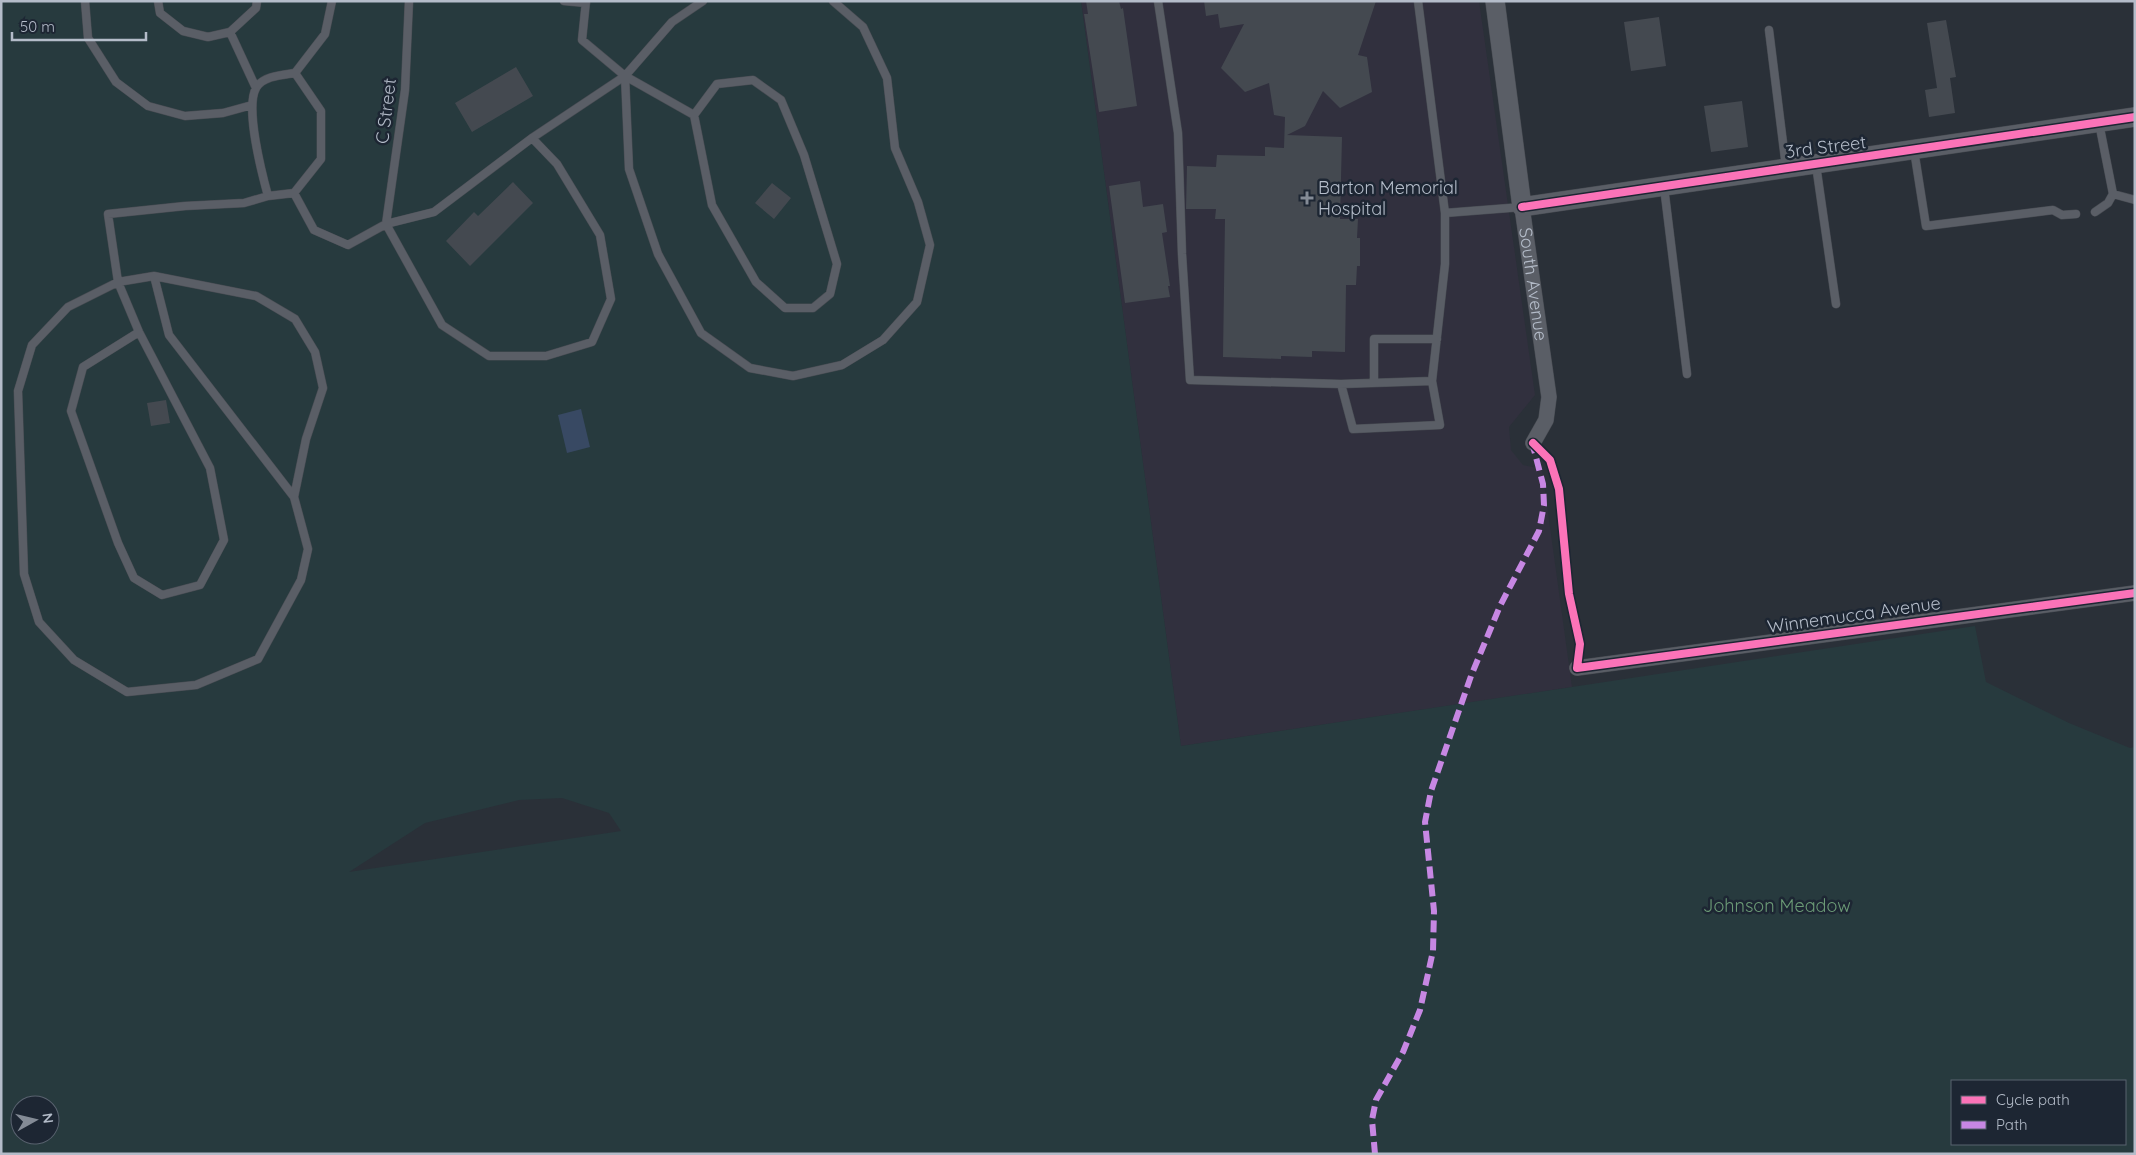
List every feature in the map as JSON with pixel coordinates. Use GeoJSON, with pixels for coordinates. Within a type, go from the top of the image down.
{"type":"FeatureCollection","features":[{"type":"Feature","properties":{"kind":"street","name":"South Avenue"},"geometry":{"type":"LineString","coordinates":[[1495,1],[1549,397],[1546,420],[1533,443]]}},
{"type":"Feature","properties":{"kind":"street","name":"3rd Street"},"geometry":{"type":"LineString","coordinates":[[1522,207],[1786,167],[1816,165],[2135,118]]}},
{"type":"Feature","properties":{"kind":"street","name":"Winnemucca Avenue"},"geometry":{"type":"LineString","coordinates":[[1577,668],[2135,593]]}},
{"type":"Feature","properties":{"kind":"lane"},"geometry":{"type":"LineString","coordinates":[[85,1],[88,38],[116,82],[148,106],[185,116],[223,113],[252,104]]}},
{"type":"Feature","properties":{"kind":"lane"},"geometry":{"type":"LineString","coordinates":[[158,1],[160,13],[183,32],[208,37],[230,32],[256,8],[257,1]]}},
{"type":"Feature","properties":{"kind":"lane"},"geometry":{"type":"LineString","coordinates":[[268,196],[260,165],[252,104],[256,88],[269,78],[295,73],[325,34],[332,1]]}},
{"type":"Feature","properties":{"kind":"lane","name":"C Street"},"geometry":{"type":"LineString","coordinates":[[386,224],[405,90],[409,1]]}},
{"type":"Feature","properties":{"kind":"lane"},"geometry":{"type":"LineString","coordinates":[[564,1],[586,2],[582,40],[625,76],[694,115],[712,205],[756,282],[785,308],[813,308],[830,294],[837,264],[804,156],[781,100],[753,80],[717,84],[694,115]]}},
{"type":"Feature","properties":{"kind":"lane"},"geometry":{"type":"LineString","coordinates":[[294,193],[314,230],[348,244],[386,224],[434,212],[532,138],[625,76],[672,22],[703,1]]}},
{"type":"Feature","properties":{"kind":"lane"},"geometry":{"type":"LineString","coordinates":[[625,76],[629,169],[658,254],[701,334],[750,368],[792,376],[842,365],[883,340],[917,302],[930,245],[918,202],[895,148],[887,78],[863,27],[833,1]]}},
{"type":"Feature","properties":{"kind":"lane"},"geometry":{"type":"LineString","coordinates":[[1158,1],[1178,133],[1182,254],[1190,380],[1341,384],[1432,382]]}},
{"type":"Feature","properties":{"kind":"lane"},"geometry":{"type":"LineString","coordinates":[[1341,384],[1353,429],[1440,425],[1432,382],[1445,264],[1445,213],[1418,1]]}},
{"type":"Feature","properties":{"kind":"lane"},"geometry":{"type":"LineString","coordinates":[[1769,30],[1786,167]]}},
{"type":"Feature","properties":{"kind":"lane"},"geometry":{"type":"LineString","coordinates":[[230,32],[256,88]]}},
{"type":"Feature","properties":{"kind":"lane"},"geometry":{"type":"LineString","coordinates":[[138,332],[83,367],[71,411],[118,542],[134,578],[162,595],[200,585],[224,540],[210,468],[138,332],[118,282],[108,214],[185,206],[244,203],[268,196],[294,193],[321,159],[321,111],[295,73]]}},
{"type":"Feature","properties":{"kind":"lane"},"geometry":{"type":"LineString","coordinates":[[2096,212],[2108,203],[2113,194],[2099,123]]}},
{"type":"Feature","properties":{"kind":"lane"},"geometry":{"type":"LineString","coordinates":[[386,224],[442,324],[490,356],[546,356],[592,342],[610,298],[600,235],[557,164],[532,138]]}},
{"type":"Feature","properties":{"kind":"lane"},"geometry":{"type":"LineString","coordinates":[[1914,150],[1926,226],[2053,210],[2062,215],[2076,214]]}},
{"type":"Feature","properties":{"kind":"lane"},"geometry":{"type":"LineString","coordinates":[[1816,165],[1836,304]]}},
{"type":"Feature","properties":{"kind":"lane"},"geometry":{"type":"LineString","coordinates":[[1664,187],[1687,374]]}},
{"type":"Feature","properties":{"kind":"lane"},"geometry":{"type":"LineString","coordinates":[[2113,194],[2135,200]]}},
{"type":"Feature","properties":{"kind":"lane"},"geometry":{"type":"LineString","coordinates":[[1445,213],[1522,207]]}},
{"type":"Feature","properties":{"kind":"lane"},"geometry":{"type":"LineString","coordinates":[[154,276],[170,335],[294,497],[308,549],[300,580],[258,659],[196,685],[127,692],[74,660],[39,622],[24,574],[18,391],[32,345],[68,307],[118,282],[154,276],[256,296],[295,319],[315,352],[323,388],[306,439],[294,497]]}},
{"type":"Feature","properties":{"kind":"lane"},"geometry":{"type":"LineString","coordinates":[[1374,383],[1374,339],[1437,339]]}},
{"type":"Feature","properties":{"kind":"shaded area","name":"Barton Memorial Hospital"},"geometry":{"type":"Polygon","coordinates":[[[1081,1],[1479,1],[1535,395],[1509,427],[1511,450],[1523,465],[1542,469],[1572,687],[1181,746],[1081,1]]]}},
{"type":"Feature","properties":{"kind":"green space","name":"Johnson Meadow"},"geometry":{"type":"Polygon","coordinates":[[[1,1],[1081,1],[1181,746],[1975,626],[1986,682],[2069,723],[2130,748],[2135,747],[2135,1154],[1,1154],[1,1]],[[562,798],[519,800],[425,823],[349,872],[621,831],[609,813],[562,798]]]}},
{"type":"Feature","properties":{"kind":"water"},"geometry":{"type":"Polygon","coordinates":[[[581,409],[590,447],[567,453],[558,415],[581,409]]]}},
{"type":"Feature","properties":{"kind":"building"},"geometry":{"type":"Polygon","coordinates":[[[1086,1],[1119,1],[1121,9],[1123,8],[1137,106],[1099,112],[1084,14],[1088,14],[1086,1]]]}},
{"type":"Feature","properties":{"kind":"building"},"geometry":{"type":"Polygon","coordinates":[[[1204,1],[1376,1],[1358,55],[1367,57],[1372,92],[1340,108],[1323,91],[1305,126],[1287,135],[1342,137],[1340,219],[1358,219],[1357,238],[1360,238],[1360,266],[1357,266],[1356,285],[1346,285],[1345,352],[1312,351],[1312,357],[1281,356],[1281,359],[1223,357],[1225,219],[1215,219],[1216,209],[1186,209],[1187,166],[1216,167],[1217,155],[1265,156],[1265,147],[1284,148],[1285,117],[1274,115],[1269,83],[1245,92],[1221,68],[1244,24],[1220,28],[1218,14],[1206,16],[1204,1]]]}},
{"type":"Feature","properties":{"kind":"building"},"geometry":{"type":"Polygon","coordinates":[[[1659,17],[1666,66],[1631,71],[1624,22],[1659,17]]]}},
{"type":"Feature","properties":{"kind":"building"},"geometry":{"type":"Polygon","coordinates":[[[1946,20],[1956,77],[1950,78],[1955,113],[1929,117],[1925,90],[1937,88],[1927,23],[1946,20]]]}},
{"type":"Feature","properties":{"kind":"building"},"geometry":{"type":"Polygon","coordinates":[[[516,67],[533,96],[472,132],[455,103],[516,67]]]}},
{"type":"Feature","properties":{"kind":"building"},"geometry":{"type":"Polygon","coordinates":[[[1742,101],[1748,147],[1711,152],[1704,106],[1742,101]]]}},
{"type":"Feature","properties":{"kind":"building"},"geometry":{"type":"Polygon","coordinates":[[[1140,181],[1143,207],[1163,204],[1167,232],[1162,233],[1170,297],[1125,303],[1109,186],[1140,181]]]}},
{"type":"Feature","properties":{"kind":"building"},"geometry":{"type":"Polygon","coordinates":[[[513,182],[533,203],[470,266],[446,241],[474,212],[478,216],[513,182]]]}},
{"type":"Feature","properties":{"kind":"building"},"geometry":{"type":"Polygon","coordinates":[[[772,183],[791,198],[774,219],[755,203],[772,183]]]}},
{"type":"Feature","properties":{"kind":"building"},"geometry":{"type":"Polygon","coordinates":[[[166,400],[170,423],[151,426],[147,403],[166,400]]]}},
{"type":"Feature","properties":{"kind":"marked path"},"geometry":{"type":"LineString","coordinates":[[1375,1154],[1372,1120],[1376,1100],[1403,1052],[1420,1010],[1433,951],[1434,911],[1425,822],[1431,791],[1471,676],[1500,606],[1539,531],[1544,505],[1543,484],[1533,446]]}},
{"type":"Feature","properties":{"kind":"cycle path"},"geometry":{"type":"LineString","coordinates":[[1522,207],[2135,117]]}},
{"type":"Feature","properties":{"kind":"cycle path"},"geometry":{"type":"LineString","coordinates":[[1533,443],[1550,460],[1559,489],[1569,594],[1580,644],[1577,668],[2135,593]]}},
{"type":"Feature","properties":{"kind":"place","name":"Barton Memorial Hospital"},"geometry":{"type":"Point","coordinates":[1307,198]}}]}
